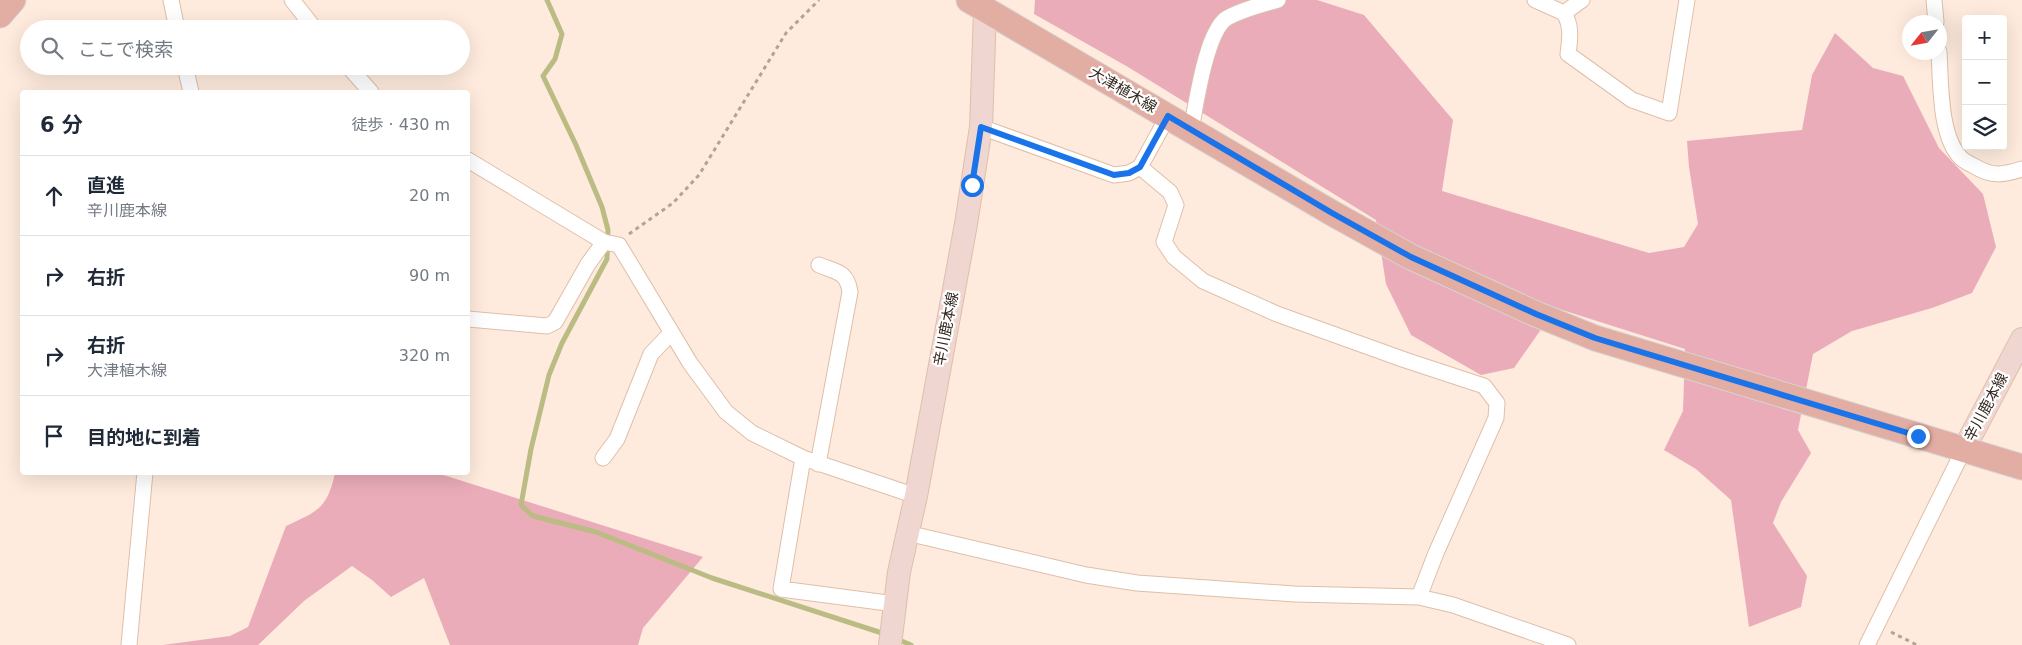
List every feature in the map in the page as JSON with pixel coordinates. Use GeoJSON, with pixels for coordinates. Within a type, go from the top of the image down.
{"type":"FeatureCollection","features":[{"type":"Feature","properties":{"kind":"main road"},"geometry":{"type":"LineString","coordinates":[[0,15],[12,0]]}},
{"type":"Feature","properties":{"kind":"main road","name":"大津植木線"},"geometry":{"type":"LineString","coordinates":[[980,3],[1332,213],[1411,257],[1536,314],[1613,344],[2022,467]]}},
{"type":"Feature","properties":{"kind":"main road","name":"辛川鹿本線"},"geometry":{"type":"LineString","coordinates":[[891,637],[899,572],[916,496],[966,224],[981,127],[980,3]]}},
{"type":"Feature","properties":{"kind":"main road","name":"辛川鹿本線"},"geometry":{"type":"LineString","coordinates":[[1964,449],[2022,339]]}},
{"type":"Feature","properties":{"kind":"street"},"geometry":{"type":"LineString","coordinates":[[171,0],[175,20]]}},
{"type":"Feature","properties":{"kind":"street"},"geometry":{"type":"LineString","coordinates":[[292,0],[308,20]]}},
{"type":"Feature","properties":{"kind":"street"},"geometry":{"type":"LineString","coordinates":[[1190,130],[1213,35],[1226,19],[1250,8],[1278,0]]}},
{"type":"Feature","properties":{"kind":"street"},"geometry":{"type":"LineString","coordinates":[[1535,0],[1564,13],[1569,20],[1568,54],[1632,100],[1669,113],[1687,0]]}},
{"type":"Feature","properties":{"kind":"street"},"geometry":{"type":"LineString","coordinates":[[1564,13],[1582,0]]}},
{"type":"Feature","properties":{"kind":"street"},"geometry":{"type":"LineString","coordinates":[[1934,0],[1935,15]]}},
{"type":"Feature","properties":{"kind":"street"},"geometry":{"type":"LineString","coordinates":[[1940,60],[1945,123],[1948,137],[1960,158],[1982,171],[1996,174],[2003,175],[2022,169]]}},
{"type":"Feature","properties":{"kind":"street"},"geometry":{"type":"LineString","coordinates":[[187,75],[191,90]]}},
{"type":"Feature","properties":{"kind":"street"},"geometry":{"type":"LineString","coordinates":[[356,75],[369,90]]}},
{"type":"Feature","properties":{"kind":"street"},"geometry":{"type":"LineString","coordinates":[[981,127],[1114,175],[1129,173],[1140,167],[1168,116]]}},
{"type":"Feature","properties":{"kind":"street"},"geometry":{"type":"LineString","coordinates":[[470,161],[604,242],[619,245],[690,363],[726,412],[752,434],[818,464],[916,496]]}},
{"type":"Feature","properties":{"kind":"street"},"geometry":{"type":"LineString","coordinates":[[1140,167],[1170,192],[1176,205],[1164,242],[1174,257],[1203,281],[1278,314],[1405,360],[1484,386],[1497,403],[1496,418],[1418,597]]}},
{"type":"Feature","properties":{"kind":"street"},"geometry":{"type":"LineString","coordinates":[[470,319],[547,326],[555,322],[588,264],[604,242]]}},
{"type":"Feature","properties":{"kind":"street"},"geometry":{"type":"LineString","coordinates":[[818,265],[843,274],[849,281],[850,292],[818,464]]}},
{"type":"Feature","properties":{"kind":"street"},"geometry":{"type":"LineString","coordinates":[[603,458],[616,439],[651,354],[672,333]]}},
{"type":"Feature","properties":{"kind":"street"},"geometry":{"type":"LineString","coordinates":[[1867,645],[1964,449]]}},
{"type":"Feature","properties":{"kind":"street"},"geometry":{"type":"LineString","coordinates":[[803,458],[780,589],[895,604]]}},
{"type":"Feature","properties":{"kind":"street"},"geometry":{"type":"LineString","coordinates":[[129,645],[145,475]]}},
{"type":"Feature","properties":{"kind":"street"},"geometry":{"type":"LineString","coordinates":[[907,533],[1086,575],[1138,583],[1295,594],[1418,597],[1454,605],[1568,645]]}},
{"type":"Feature","properties":{"kind":"path"},"geometry":{"type":"LineString","coordinates":[[604,242],[631,234],[673,203],[700,175],[786,33],[819,0]]}},
{"type":"Feature","properties":{"kind":"path"},"geometry":{"type":"LineString","coordinates":[[1878,624],[1917,645]]}},
{"type":"Feature","properties":{"kind":"shaded area"},"geometry":{"type":"Polygon","coordinates":[[[1035,0],[1317,0],[1364,15],[1453,120],[1442,191],[1649,253],[1684,247],[1698,224],[1687,141],[1802,130],[1812,75],[1835,33],[1873,68],[1903,76],[1939,148],[1983,194],[1996,247],[1972,293],[1932,308],[1852,331],[1813,354],[1798,430],[1811,453],[1781,502],[1773,523],[1807,576],[1801,607],[1749,627],[1731,500],[1696,469],[1664,450],[1683,411],[1685,349],[1556,308],[1514,368],[1481,375],[1411,335],[1386,284],[1376,220],[1128,67],[1034,14],[1035,0]]]}},
{"type":"Feature","properties":{"kind":"shaded area"},"geometry":{"type":"Polygon","coordinates":[[[334,475],[443,475],[703,557],[643,628],[638,645],[450,645],[424,578],[391,597],[352,566],[304,601],[258,645],[163,645],[230,636],[248,627],[286,526],[320,507],[332,485],[334,475]]]}},
{"type":"Feature","properties":{"kind":"waterway"},"geometry":{"type":"LineString","coordinates":[[547,0],[562,34],[555,59],[543,76],[576,145],[602,207],[608,230],[607,259],[562,343],[549,375],[531,449],[521,505],[533,516],[596,532],[712,578],[885,634]]}},
{"type":"Feature","properties":{"kind":"waterway"},"geometry":{"type":"LineString","coordinates":[[897,639],[911,645]]}},
{"type":"Feature","properties":{"kind":"route"},"geometry":{"type":"LineString","coordinates":[[972,185],[981,127],[1114,175],[1129,173],[1140,167],[1168,116],[1332,213],[1411,257],[1536,314],[1595,338],[1918,436]]}}]}
